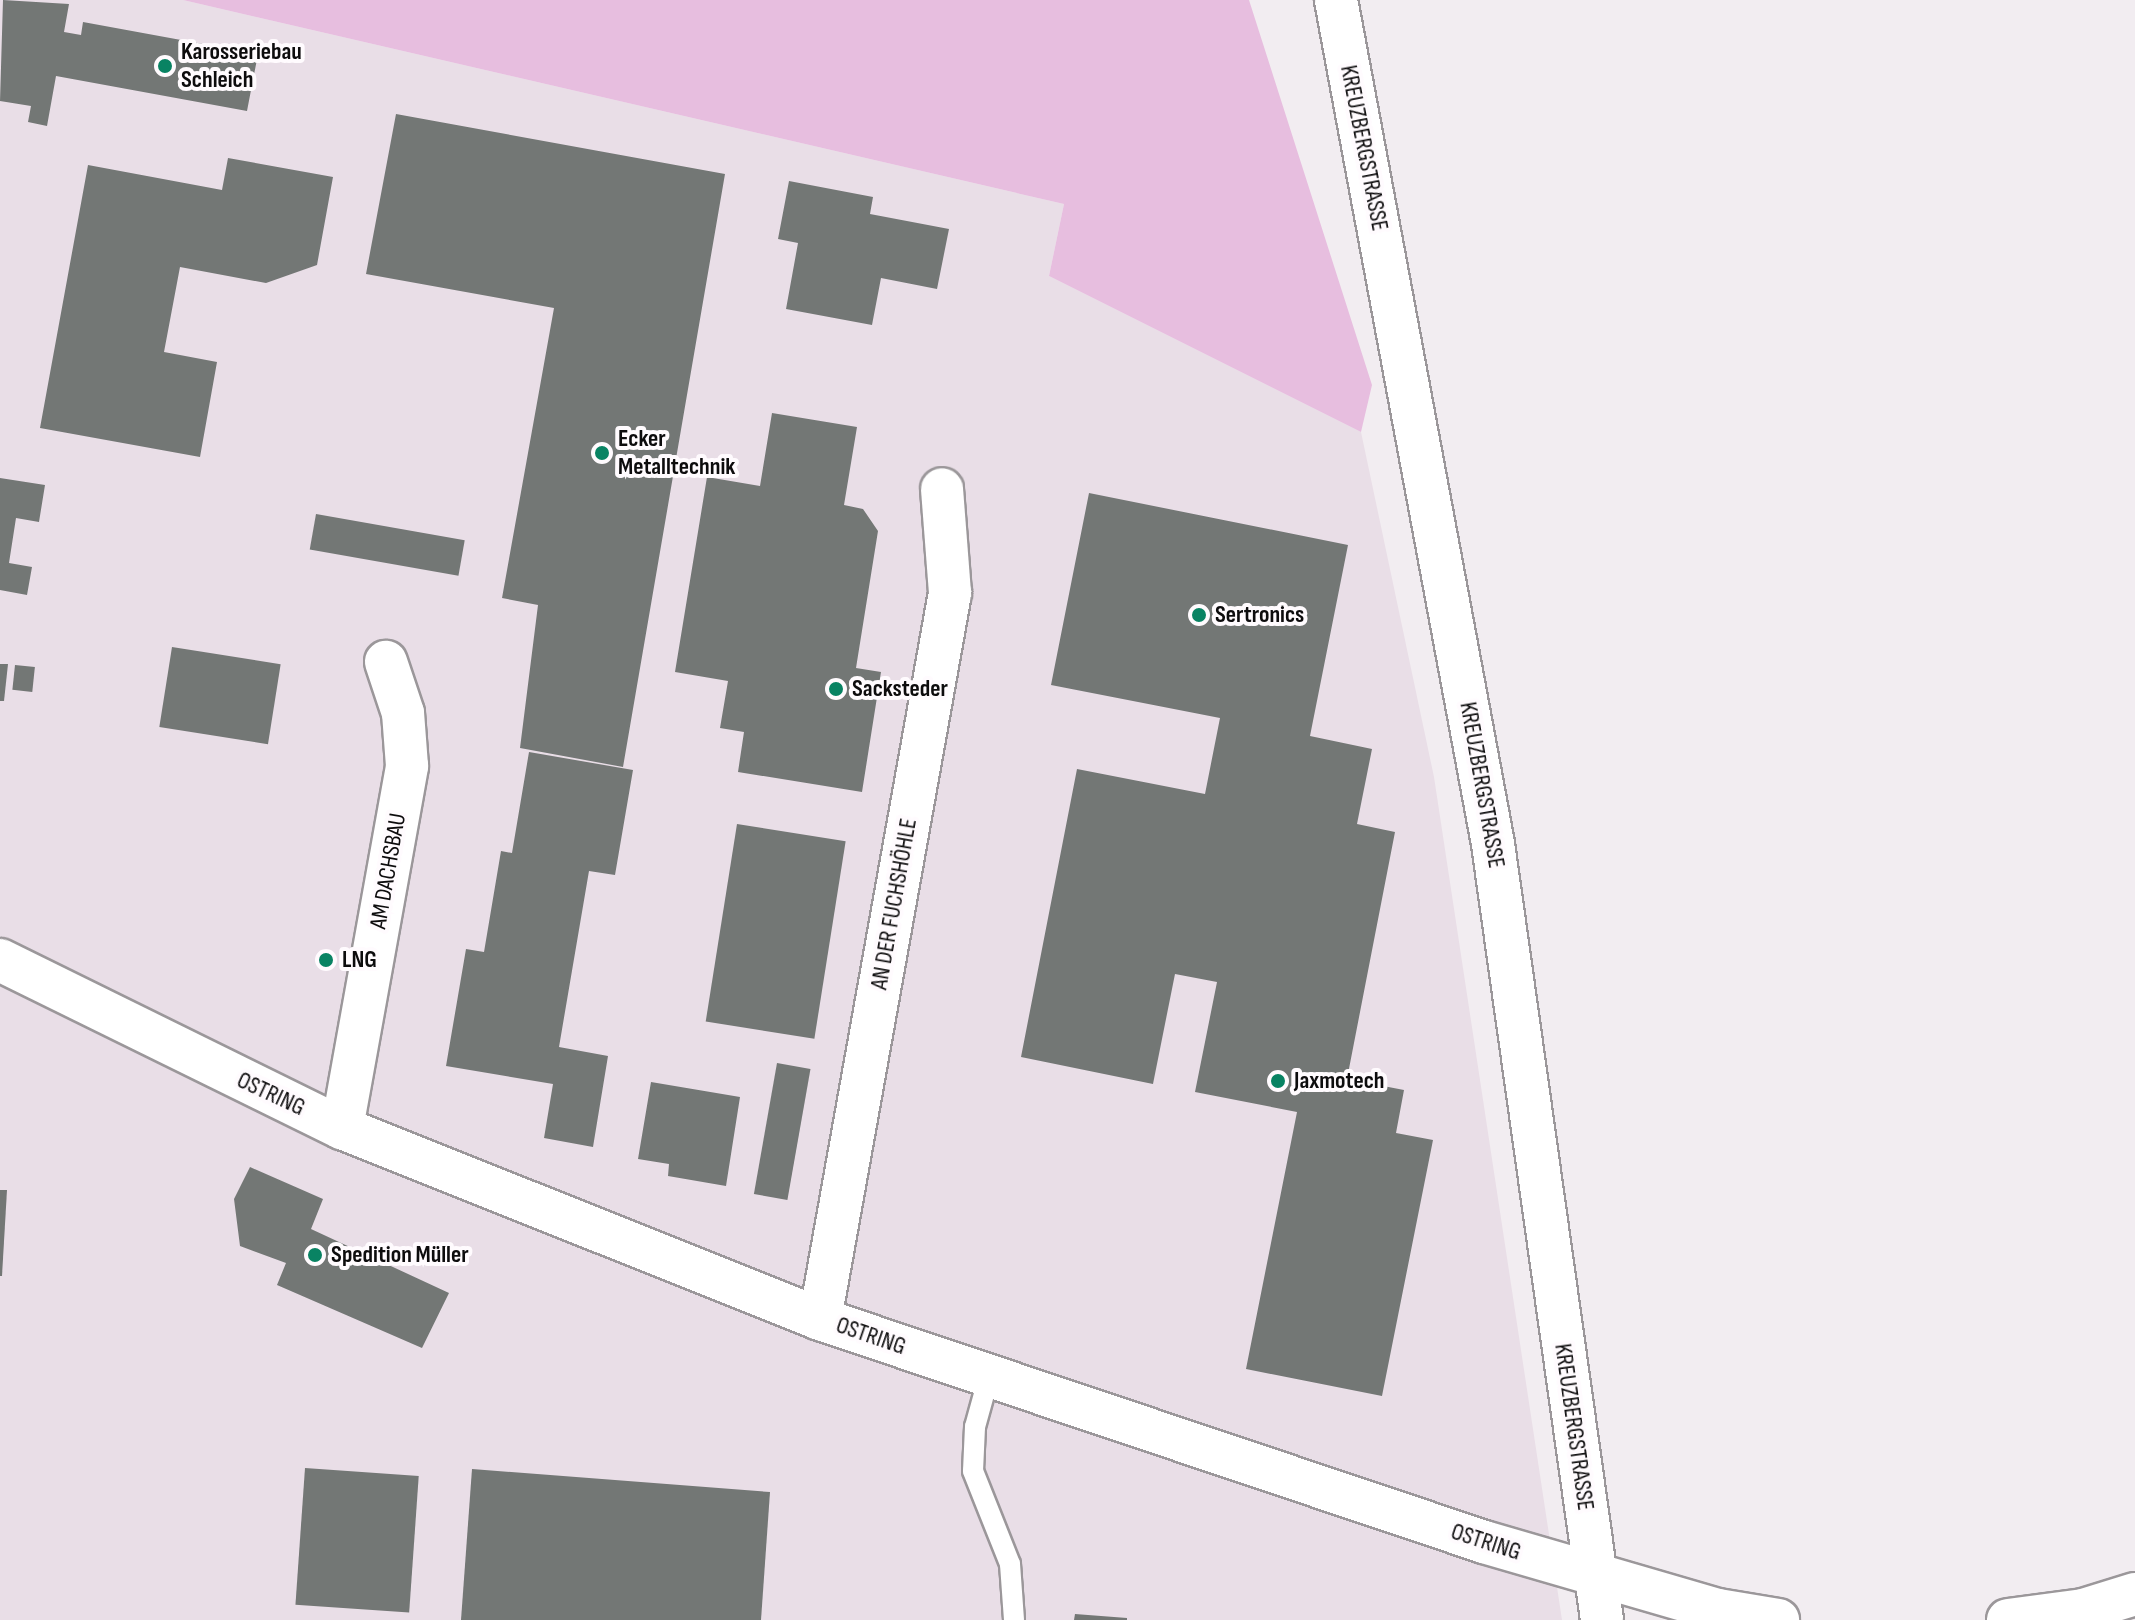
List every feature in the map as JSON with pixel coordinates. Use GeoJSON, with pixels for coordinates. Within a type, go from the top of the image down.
{"type":"FeatureCollection","features":[{"type":"Feature","properties":{"kind":"street","name":"KREUZBERGSTRASSE"},"geometry":{"type":"LineString","coordinates":[[1336,0],[1493,844],[1602,1620]]}},
{"type":"Feature","properties":{"kind":"street","name":"AN DER FUCHSHÖHLE"},"geometry":{"type":"LineString","coordinates":[[820,1319],[950,593],[942,489]]}},
{"type":"Feature","properties":{"kind":"street","name":"AM DACHSBAU"},"geometry":{"type":"LineString","coordinates":[[342,1128],[407,766],[403,713],[386,662]]}},
{"type":"Feature","properties":{"kind":"street","name":"OSTRING"},"geometry":{"type":"LineString","coordinates":[[0,960],[342,1128],[820,1319],[1594,1576],[1778,1620]]}},
{"type":"Feature","properties":{"kind":"street"},"geometry":{"type":"LineString","coordinates":[[2008,1620],[2083,1610],[2135,1594]]}},
{"type":"Feature","properties":{"kind":"lane"},"geometry":{"type":"LineString","coordinates":[[989,1376],[975,1427],[973,1471],[1010,1564],[1014,1620]]}},
{"type":"Feature","properties":{"kind":"shaded area"},"geometry":{"type":"Polygon","coordinates":[[[0,0],[183,0],[1064,204],[1049,276],[1361,432],[1434,777],[1562,1620],[0,1620],[0,0]]]}},
{"type":"Feature","properties":{"kind":"shaded area"},"geometry":{"type":"Polygon","coordinates":[[[183,0],[1249,0],[1372,385],[1361,432],[1049,276],[1064,204],[183,0]]]}},
{"type":"Feature","properties":{"kind":"building"},"geometry":{"type":"Polygon","coordinates":[[[3,0],[69,4],[64,32],[81,35],[83,22],[258,54],[247,111],[56,76],[47,126],[28,122],[31,106],[0,101],[3,0]]]}},
{"type":"Feature","properties":{"kind":"building","name":"Ecker Metalltechnik"},"geometry":{"type":"Polygon","coordinates":[[[396,114],[725,174],[623,767],[520,748],[538,605],[502,598],[554,308],[366,274],[396,114]]]}},
{"type":"Feature","properties":{"kind":"building"},"geometry":{"type":"Polygon","coordinates":[[[228,158],[333,177],[317,265],[266,283],[180,267],[164,352],[217,362],[200,457],[40,428],[88,165],[222,190],[228,158]]]}},
{"type":"Feature","properties":{"kind":"building"},"geometry":{"type":"Polygon","coordinates":[[[789,181],[873,197],[870,214],[949,229],[937,289],[881,278],[872,325],[786,309],[798,243],[778,239],[789,181]]]}},
{"type":"Feature","properties":{"kind":"building"},"geometry":{"type":"Polygon","coordinates":[[[772,413],[857,427],[844,505],[863,509],[878,531],[856,668],[881,672],[862,792],[738,772],[744,732],[720,728],[728,681],[675,672],[707,477],[760,486],[772,413]]]}},
{"type":"Feature","properties":{"kind":"building"},"geometry":{"type":"Polygon","coordinates":[[[0,478],[45,485],[39,522],[16,518],[9,563],[32,567],[27,595],[0,590],[0,478]]]}},
{"type":"Feature","properties":{"kind":"building","name":"Jaxmotech"},"geometry":{"type":"Polygon","coordinates":[[[1089,493],[1348,545],[1310,736],[1372,749],[1357,824],[1395,832],[1347,1079],[1404,1090],[1396,1133],[1433,1140],[1382,1396],[1246,1369],[1297,1112],[1195,1092],[1217,982],[1175,974],[1153,1084],[1021,1057],[1077,769],[1205,794],[1220,718],[1051,685],[1089,493]]]}},
{"type":"Feature","properties":{"kind":"building"},"geometry":{"type":"Polygon","coordinates":[[[316,514],[465,540],[458,576],[310,549],[316,514]]]}},
{"type":"Feature","properties":{"kind":"building"},"geometry":{"type":"Polygon","coordinates":[[[172,647],[281,664],[268,744],[159,727],[172,647]]]}},
{"type":"Feature","properties":{"kind":"building"},"geometry":{"type":"Polygon","coordinates":[[[0,664],[8,664],[4,701],[0,701],[0,664]]]}},
{"type":"Feature","properties":{"kind":"building"},"geometry":{"type":"Polygon","coordinates":[[[15,665],[35,667],[32,692],[12,690],[15,665]]]}},
{"type":"Feature","properties":{"kind":"building"},"geometry":{"type":"Polygon","coordinates":[[[529,752],[633,770],[615,875],[589,871],[559,1047],[608,1056],[593,1147],[544,1138],[553,1084],[446,1066],[466,949],[484,952],[501,851],[512,853],[529,752]]]}},
{"type":"Feature","properties":{"kind":"building"},"geometry":{"type":"Polygon","coordinates":[[[737,824],[846,841],[814,1039],[706,1022],[737,824]]]}},
{"type":"Feature","properties":{"kind":"building"},"geometry":{"type":"Polygon","coordinates":[[[777,1063],[810,1069],[787,1200],[754,1194],[777,1063]]]}},
{"type":"Feature","properties":{"kind":"building"},"geometry":{"type":"Polygon","coordinates":[[[651,1082],[740,1097],[726,1186],[668,1176],[669,1164],[638,1159],[651,1082]]]}},
{"type":"Feature","properties":{"kind":"building","name":"Spedition Müller"},"geometry":{"type":"Polygon","coordinates":[[[250,1167],[323,1199],[311,1229],[449,1293],[422,1348],[277,1285],[286,1263],[240,1246],[234,1199],[250,1167]]]}},
{"type":"Feature","properties":{"kind":"building"},"geometry":{"type":"Polygon","coordinates":[[[0,1190],[7,1190],[2,1276],[0,1276],[0,1190]]]}},
{"type":"Feature","properties":{"kind":"building"},"geometry":{"type":"Polygon","coordinates":[[[305,1468],[419,1476],[409,1613],[295,1605],[305,1468]]]}},
{"type":"Feature","properties":{"kind":"building"},"geometry":{"type":"Polygon","coordinates":[[[472,1469],[770,1492],[761,1620],[461,1620],[472,1469]]]}},
{"type":"Feature","properties":{"kind":"building"},"geometry":{"type":"Polygon","coordinates":[[[1075,1614],[1127,1618],[1127,1620],[1074,1620],[1075,1614]]]}},
{"type":"Feature","properties":{"kind":"place","name":"Karosseriebau Schleich"},"geometry":{"type":"Point","coordinates":[165,66]}},
{"type":"Feature","properties":{"kind":"place","name":"Ecker Metalltechnik"},"geometry":{"type":"Point","coordinates":[602,453]}},
{"type":"Feature","properties":{"kind":"place","name":"Sertronics"},"geometry":{"type":"Point","coordinates":[1199,615]}},
{"type":"Feature","properties":{"kind":"place","name":"Sacksteder"},"geometry":{"type":"Point","coordinates":[836,689]}},
{"type":"Feature","properties":{"kind":"place","name":"LNG"},"geometry":{"type":"Point","coordinates":[326,960]}},
{"type":"Feature","properties":{"kind":"place","name":"Jaxmotech"},"geometry":{"type":"Point","coordinates":[1278,1081]}},
{"type":"Feature","properties":{"kind":"place","name":"Spedition Müller"},"geometry":{"type":"Point","coordinates":[315,1255]}}]}
